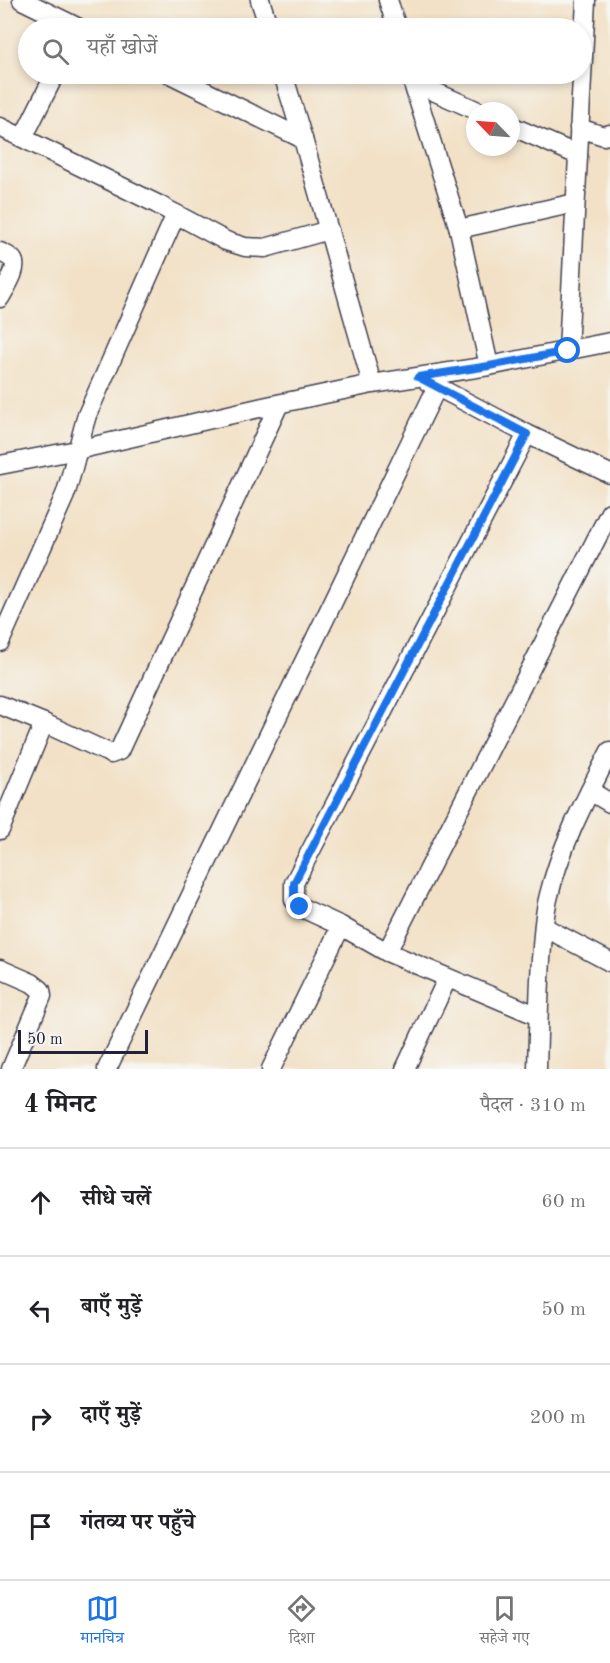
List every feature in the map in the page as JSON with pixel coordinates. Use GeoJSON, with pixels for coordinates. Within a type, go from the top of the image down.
{"type":"FeatureCollection","features":[{"type":"Feature","properties":{"kind":"street"},"geometry":{"type":"LineString","coordinates":[[22,0],[57,18]]}},
{"type":"Feature","properties":{"kind":"street"},"geometry":{"type":"LineString","coordinates":[[260,0],[266,18]]}},
{"type":"Feature","properties":{"kind":"street"},"geometry":{"type":"LineString","coordinates":[[388,0],[394,18]]}},
{"type":"Feature","properties":{"kind":"street"},"geometry":{"type":"LineString","coordinates":[[585,18],[586,0]]}},
{"type":"Feature","properties":{"kind":"street"},"geometry":{"type":"LineString","coordinates":[[23,138],[50,84]]}},
{"type":"Feature","properties":{"kind":"street"},"geometry":{"type":"LineString","coordinates":[[190,84],[303,139]]}},
{"type":"Feature","properties":{"kind":"street"},"geometry":{"type":"LineString","coordinates":[[286,84],[372,384]]}},
{"type":"Feature","properties":{"kind":"street"},"geometry":{"type":"LineString","coordinates":[[414,84],[459,229],[489,366]]}},
{"type":"Feature","properties":{"kind":"street"},"geometry":{"type":"LineString","coordinates":[[424,84],[466,105]]}},
{"type":"Feature","properties":{"kind":"street"},"geometry":{"type":"LineString","coordinates":[[568,351],[581,84]]}},
{"type":"Feature","properties":{"kind":"street"},"geometry":{"type":"LineString","coordinates":[[0,127],[226,241],[245,247],[265,248],[329,230]]}},
{"type":"Feature","properties":{"kind":"street"},"geometry":{"type":"LineString","coordinates":[[579,128],[604,136],[610,134]]}},
{"type":"Feature","properties":{"kind":"street"},"geometry":{"type":"LineString","coordinates":[[520,130],[578,156]]}},
{"type":"Feature","properties":{"kind":"street"},"geometry":{"type":"LineString","coordinates":[[459,229],[575,203]]}},
{"type":"Feature","properties":{"kind":"street"},"geometry":{"type":"LineString","coordinates":[[0,642],[65,495],[87,415],[176,214]]}},
{"type":"Feature","properties":{"kind":"street"},"geometry":{"type":"LineString","coordinates":[[0,252],[10,257],[15,265],[13,274],[0,298]]}},
{"type":"Feature","properties":{"kind":"street"},"geometry":{"type":"LineString","coordinates":[[0,465],[372,384],[489,366],[610,342]]}},
{"type":"Feature","properties":{"kind":"street"},"geometry":{"type":"LineString","coordinates":[[418,377],[610,474]]}},
{"type":"Feature","properties":{"kind":"street"},"geometry":{"type":"LineString","coordinates":[[107,1069],[437,387]]}},
{"type":"Feature","properties":{"kind":"street"},"geometry":{"type":"LineString","coordinates":[[0,705],[111,754],[121,747],[279,404]]}},
{"type":"Feature","properties":{"kind":"street"},"geometry":{"type":"LineString","coordinates":[[527,434],[294,883],[293,895],[296,904],[387,952],[538,1016]]}},
{"type":"Feature","properties":{"kind":"street"},"geometry":{"type":"LineString","coordinates":[[387,952],[610,512]]}},
{"type":"Feature","properties":{"kind":"street"},"geometry":{"type":"LineString","coordinates":[[0,830],[44,723]]}},
{"type":"Feature","properties":{"kind":"street"},"geometry":{"type":"LineString","coordinates":[[537,1069],[538,1016],[548,900],[574,822],[610,751]]}},
{"type":"Feature","properties":{"kind":"street"},"geometry":{"type":"LineString","coordinates":[[590,791],[610,802]]}},
{"type":"Feature","properties":{"kind":"street"},"geometry":{"type":"LineString","coordinates":[[271,1069],[340,926]]}},
{"type":"Feature","properties":{"kind":"street"},"geometry":{"type":"LineString","coordinates":[[544,927],[610,962]]}},
{"type":"Feature","properties":{"kind":"street"},"geometry":{"type":"LineString","coordinates":[[0,969],[36,986],[41,990],[42,996],[11,1069]]}},
{"type":"Feature","properties":{"kind":"street"},"geometry":{"type":"LineString","coordinates":[[405,1069],[447,979]]}},
{"type":"Feature","properties":{"kind":"street"},"geometry":{"type":"LineString","coordinates":[[525,1069],[537,1045]]}},
{"type":"Feature","properties":{"kind":"route"},"geometry":{"type":"LineString","coordinates":[[300,907],[294,900],[294,883],[527,434],[418,377],[568,351]]}}]}
